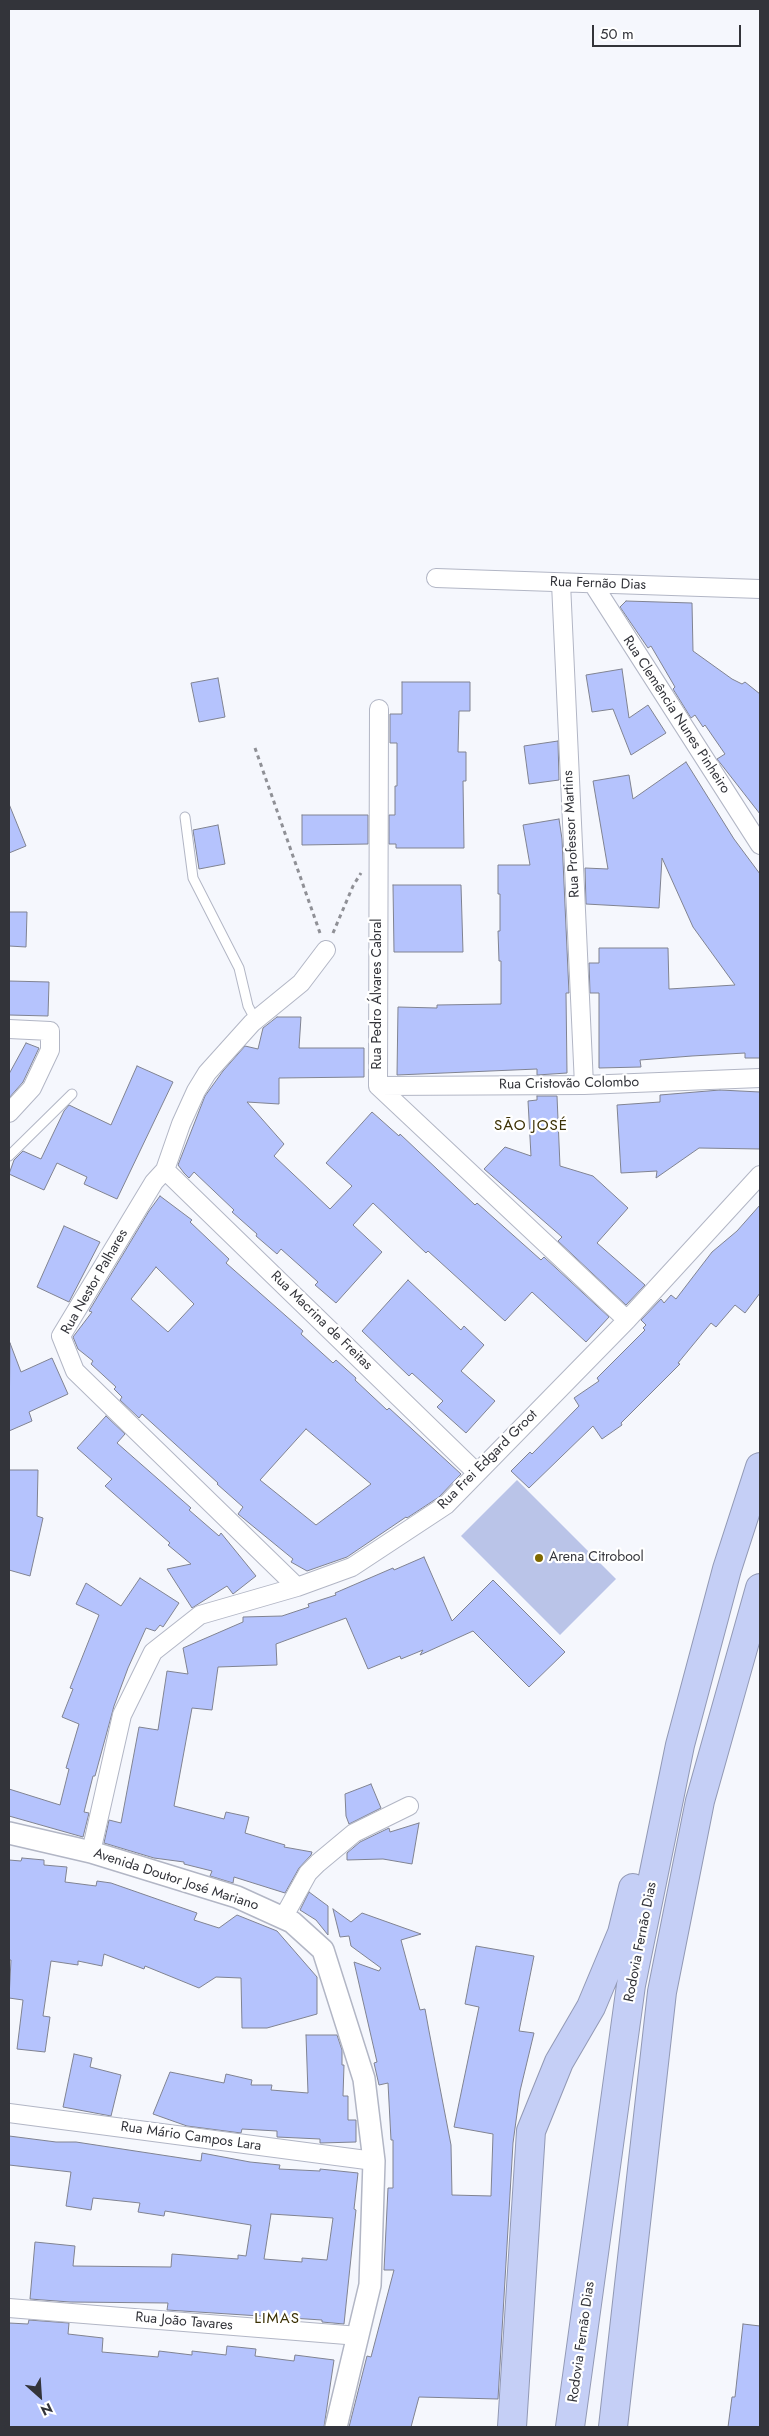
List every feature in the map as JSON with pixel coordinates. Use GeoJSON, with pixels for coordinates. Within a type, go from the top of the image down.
{"type":"FeatureCollection","features":[{"type":"Feature","properties":{"kind":"highway","name":"Rodovia Fernão Dias"},"geometry":{"type":"LineString","coordinates":[[570,2427],[631,1985],[680,1745],[727,1569],[760,1466]]}},
{"type":"Feature","properties":{"kind":"highway"},"geometry":{"type":"LineString","coordinates":[[613,2427],[662,1992],[700,1802],[760,1588]]}},
{"type":"Feature","properties":{"kind":"highway"},"geometry":{"type":"LineString","coordinates":[[512,2427],[530,2131],[559,2062],[591,2007],[622,1933],[659,1781],[680,1745]]}},
{"type":"Feature","properties":{"kind":"street","name":"Rua Fernão Dias"},"geometry":{"type":"LineString","coordinates":[[436,578],[760,589]]}},
{"type":"Feature","properties":{"kind":"street","name":"Rua Professor Martins"},"geometry":{"type":"LineString","coordinates":[[561,583],[584,1085]]}},
{"type":"Feature","properties":{"kind":"street","name":"Rua Clemência Nunes Pinheiro"},"geometry":{"type":"LineString","coordinates":[[593,584],[760,845]]}},
{"type":"Feature","properties":{"kind":"street","name":"Rua Pedro Álvares Cabral"},"geometry":{"type":"LineString","coordinates":[[379,709],[378,1086],[627,1320]]}},
{"type":"Feature","properties":{"kind":"street","name":"Rua Nestor Palhares"},"geometry":{"type":"LineString","coordinates":[[297,1587],[75,1371],[61,1336],[154,1182],[165,1170],[196,1091],[207,1073],[256,1020],[300,983],[326,950]]}},
{"type":"Feature","properties":{"kind":"street"},"geometry":{"type":"LineString","coordinates":[[9,1029],[50,1031],[50,1050],[30,1091],[9,1113]]}},
{"type":"Feature","properties":{"kind":"street","name":"Rua Cristovão Colombo"},"geometry":{"type":"LineString","coordinates":[[378,1086],[584,1085],[760,1078]]}},
{"type":"Feature","properties":{"kind":"street","name":"Rua Macrina de Freitas"},"geometry":{"type":"LineString","coordinates":[[165,1170],[477,1473]]}},
{"type":"Feature","properties":{"kind":"street","name":"Rua Frei Edgard Groot"},"geometry":{"type":"LineString","coordinates":[[91,1852],[122,1715],[152,1652],[200,1616],[297,1587],[352,1568],[446,1505],[627,1320],[760,1175]]}},
{"type":"Feature","properties":{"kind":"street"},"geometry":{"type":"LineString","coordinates":[[283,1918],[308,1873],[318,1863],[354,1833],[409,1806]]}},
{"type":"Feature","properties":{"kind":"street","name":"Avenida Doutor José Mariano"},"geometry":{"type":"LineString","coordinates":[[9,1832],[91,1852],[237,1897],[292,1922],[323,1950],[364,2079],[374,2161],[370,2285],[336,2427]]}},
{"type":"Feature","properties":{"kind":"street","name":"Rua Mário Campos Lara"},"geometry":{"type":"LineString","coordinates":[[9,2112],[374,2161]]}},
{"type":"Feature","properties":{"kind":"street","name":"Rua João Tavares"},"geometry":{"type":"LineString","coordinates":[[9,2308],[359,2336]]}},
{"type":"Feature","properties":{"kind":"lane"},"geometry":{"type":"LineString","coordinates":[[185,817],[193,878],[240,968],[248,1006],[256,1020]]}},
{"type":"Feature","properties":{"kind":"lane"},"geometry":{"type":"LineString","coordinates":[[9,1156],[72,1094]]}},
{"type":"Feature","properties":{"kind":"path"},"geometry":{"type":"LineString","coordinates":[[255,748],[326,950]]}},
{"type":"Feature","properties":{"kind":"path"},"geometry":{"type":"LineString","coordinates":[[326,950],[358,877],[378,858]]}},
{"type":"Feature","properties":{"kind":"shaded area","name":"Arena Citrobool"},"geometry":{"type":"Polygon","coordinates":[[[517,1480],[616,1579],[560,1635],[461,1536],[517,1480]]]}},
{"type":"Feature","properties":{"kind":"building"},"geometry":{"type":"Polygon","coordinates":[[[626,601],[692,603],[693,651],[732,679],[742,684],[745,682],[760,694],[760,814],[717,759],[725,754],[705,725],[703,727],[695,715],[691,718],[673,689],[675,687],[651,646],[648,648],[620,607],[626,601]]]}},
{"type":"Feature","properties":{"kind":"building"},"geometry":{"type":"Polygon","coordinates":[[[622,669],[629,718],[648,705],[666,733],[631,755],[613,709],[592,712],[586,675],[622,669]]]}},
{"type":"Feature","properties":{"kind":"building"},"geometry":{"type":"Polygon","coordinates":[[[218,678],[225,717],[199,722],[191,683],[218,678]]]}},
{"type":"Feature","properties":{"kind":"building"},"geometry":{"type":"Polygon","coordinates":[[[402,682],[470,682],[470,711],[459,711],[458,752],[466,752],[466,781],[463,781],[464,848],[396,848],[396,844],[389,844],[389,815],[395,815],[395,786],[397,786],[397,743],[390,743],[390,714],[402,714],[402,682]]]}},
{"type":"Feature","properties":{"kind":"building"},"geometry":{"type":"Polygon","coordinates":[[[558,741],[559,780],[529,784],[524,746],[558,741]]]}},
{"type":"Feature","properties":{"kind":"building"},"geometry":{"type":"Polygon","coordinates":[[[686,762],[734,839],[760,874],[760,1058],[745,1058],[745,1053],[692,1056],[640,1060],[641,1067],[599,1068],[599,993],[590,993],[589,963],[599,963],[599,948],[668,948],[669,989],[735,985],[693,927],[662,858],[659,908],[586,904],[585,868],[608,869],[593,781],[629,775],[633,799],[686,762]]]}},
{"type":"Feature","properties":{"kind":"building"},"geometry":{"type":"Polygon","coordinates":[[[9,804],[26,846],[9,853],[9,804]]]}},
{"type":"Feature","properties":{"kind":"building"},"geometry":{"type":"Polygon","coordinates":[[[302,815],[368,815],[368,844],[302,845],[302,815]]]}},
{"type":"Feature","properties":{"kind":"building"},"geometry":{"type":"Polygon","coordinates":[[[559,819],[562,839],[569,993],[566,993],[567,1073],[537,1075],[537,1069],[397,1075],[398,1007],[437,1008],[437,1005],[501,1004],[498,865],[530,865],[523,825],[559,819]]]}},
{"type":"Feature","properties":{"kind":"building"},"geometry":{"type":"Polygon","coordinates":[[[218,825],[225,864],[199,869],[193,830],[218,825]]]}},
{"type":"Feature","properties":{"kind":"building"},"geometry":{"type":"Polygon","coordinates":[[[393,885],[461,885],[463,952],[394,952],[393,885]]]}},
{"type":"Feature","properties":{"kind":"building"},"geometry":{"type":"Polygon","coordinates":[[[9,912],[27,912],[26,947],[9,946],[9,912]]]}},
{"type":"Feature","properties":{"kind":"building"},"geometry":{"type":"Polygon","coordinates":[[[9,981],[49,982],[48,1016],[9,1015],[9,981]]]}},
{"type":"Feature","properties":{"kind":"building"},"geometry":{"type":"Polygon","coordinates":[[[277,1017],[301,1017],[299,1048],[364,1048],[364,1077],[279,1078],[279,1104],[247,1102],[284,1144],[274,1156],[330,1209],[352,1186],[326,1163],[372,1112],[399,1136],[400,1134],[475,1205],[477,1203],[541,1260],[544,1257],[609,1317],[586,1342],[532,1292],[505,1321],[428,1251],[426,1253],[373,1203],[353,1225],[382,1252],[336,1303],[315,1285],[318,1282],[281,1249],[277,1254],[256,1236],[257,1234],[232,1212],[234,1210],[194,1172],[189,1178],[184,1173],[178,1165],[205,1096],[223,1071],[245,1046],[258,1049],[263,1028],[277,1017]]]}},
{"type":"Feature","properties":{"kind":"building"},"geometry":{"type":"Polygon","coordinates":[[[26,1043],[39,1048],[23,1082],[9,1098],[9,1074],[26,1043]]]}},
{"type":"Feature","properties":{"kind":"building"},"geometry":{"type":"Polygon","coordinates":[[[137,1066],[173,1082],[117,1199],[84,1184],[87,1177],[57,1163],[44,1190],[9,1174],[14,1160],[23,1151],[41,1159],[64,1111],[69,1105],[111,1125],[137,1066]]]}},
{"type":"Feature","properties":{"kind":"building"},"geometry":{"type":"Polygon","coordinates":[[[720,1090],[760,1092],[760,1149],[699,1148],[656,1178],[657,1171],[621,1173],[617,1105],[660,1102],[660,1095],[720,1090]]]}},
{"type":"Feature","properties":{"kind":"building"},"geometry":{"type":"Polygon","coordinates":[[[537,1096],[557,1096],[560,1166],[593,1176],[628,1208],[597,1243],[645,1285],[626,1305],[558,1241],[562,1237],[484,1169],[505,1147],[531,1156],[528,1101],[537,1100],[537,1096]]]}},
{"type":"Feature","properties":{"kind":"building"},"geometry":{"type":"Polygon","coordinates":[[[160,1196],[192,1220],[190,1222],[229,1259],[226,1263],[303,1331],[301,1334],[333,1363],[336,1360],[387,1410],[389,1408],[461,1474],[439,1497],[347,1557],[307,1571],[291,1562],[293,1559],[238,1514],[243,1507],[218,1483],[142,1414],[139,1418],[120,1400],[122,1397],[114,1389],[116,1387],[91,1364],[93,1361],[78,1349],[73,1337],[92,1312],[89,1311],[160,1196]],[[156,1267],[131,1299],[168,1332],[194,1304],[156,1267]],[[306,1429],[260,1480],[316,1525],[371,1484],[306,1429]]]}},
{"type":"Feature","properties":{"kind":"building"},"geometry":{"type":"Polygon","coordinates":[[[760,1205],[760,1293],[745,1313],[735,1305],[716,1327],[711,1323],[678,1363],[680,1364],[621,1423],[622,1425],[602,1439],[593,1426],[529,1488],[511,1471],[530,1452],[532,1454],[579,1406],[574,1398],[599,1381],[597,1378],[645,1330],[643,1328],[646,1325],[641,1320],[661,1299],[664,1303],[671,1295],[676,1299],[712,1252],[737,1231],[760,1205]]]}},
{"type":"Feature","properties":{"kind":"building"},"geometry":{"type":"Polygon","coordinates":[[[64,1226],[100,1242],[69,1302],[37,1287],[64,1226]]]}},
{"type":"Feature","properties":{"kind":"building"},"geometry":{"type":"Polygon","coordinates":[[[408,1280],[461,1330],[464,1326],[484,1345],[461,1371],[495,1401],[466,1433],[437,1407],[443,1401],[412,1373],[409,1376],[362,1331],[408,1280]]]}},
{"type":"Feature","properties":{"kind":"building"},"geometry":{"type":"Polygon","coordinates":[[[10,1343],[21,1372],[52,1358],[68,1394],[29,1412],[32,1421],[9,1431],[10,1343]]]}},
{"type":"Feature","properties":{"kind":"building"},"geometry":{"type":"Polygon","coordinates":[[[106,1416],[125,1434],[117,1443],[191,1508],[189,1510],[219,1536],[221,1533],[256,1576],[233,1594],[227,1586],[192,1608],[167,1569],[191,1564],[105,1486],[112,1479],[77,1448],[106,1416]]]}},
{"type":"Feature","properties":{"kind":"building"},"geometry":{"type":"Polygon","coordinates":[[[9,1470],[38,1470],[37,1516],[43,1518],[30,1576],[9,1570],[9,1470]]]}},
{"type":"Feature","properties":{"kind":"building"},"geometry":{"type":"Polygon","coordinates":[[[424,1557],[452,1621],[493,1580],[565,1652],[529,1687],[473,1631],[420,1655],[423,1650],[401,1659],[400,1656],[368,1669],[346,1618],[276,1644],[277,1665],[218,1667],[212,1710],[192,1708],[174,1806],[224,1819],[226,1812],[249,1817],[245,1833],[285,1845],[284,1847],[312,1852],[311,1855],[299,1868],[285,1893],[234,1877],[233,1883],[210,1876],[212,1871],[184,1864],[184,1862],[154,1858],[104,1843],[109,1820],[121,1823],[139,1727],[158,1730],[167,1671],[188,1674],[183,1648],[243,1622],[243,1617],[282,1616],[309,1607],[308,1604],[336,1595],[335,1593],[424,1557]]]}},
{"type":"Feature","properties":{"kind":"building"},"geometry":{"type":"Polygon","coordinates":[[[140,1578],[179,1603],[163,1627],[160,1625],[155,1631],[146,1628],[128,1668],[114,1706],[95,1776],[93,1776],[84,1812],[89,1813],[83,1837],[9,1816],[9,1789],[60,1805],[69,1769],[66,1768],[79,1724],[62,1717],[73,1689],[70,1688],[99,1615],[76,1604],[86,1583],[121,1606],[140,1578]]]}},
{"type":"Feature","properties":{"kind":"building"},"geometry":{"type":"Polygon","coordinates":[[[371,1784],[381,1808],[349,1824],[346,1816],[345,1794],[371,1784]]]}},
{"type":"Feature","properties":{"kind":"building"},"geometry":{"type":"Polygon","coordinates":[[[419,1823],[412,1864],[383,1859],[347,1860],[347,1853],[360,1842],[389,1828],[390,1832],[419,1823]]]}},
{"type":"Feature","properties":{"kind":"building"},"geometry":{"type":"Polygon","coordinates":[[[22,1858],[44,1860],[44,1865],[67,1867],[65,1882],[96,1886],[97,1881],[111,1883],[197,1913],[194,1920],[219,1928],[237,1915],[277,1931],[317,1977],[317,2014],[267,2028],[242,2028],[241,1978],[216,1977],[199,1988],[145,1966],[144,1969],[104,1954],[102,1966],[78,1961],[78,1965],[51,1961],[43,2016],[50,2017],[45,2052],[17,2049],[23,2000],[9,1998],[11,1960],[9,1960],[9,1860],[21,1861],[22,1858]]]}},
{"type":"Feature","properties":{"kind":"building"},"geometry":{"type":"Polygon","coordinates":[[[309,1892],[328,1906],[328,1935],[316,1920],[300,1910],[309,1892]]]}},
{"type":"Feature","properties":{"kind":"building"},"geometry":{"type":"Polygon","coordinates":[[[333,1909],[351,1922],[362,1913],[421,1934],[401,1940],[420,2010],[425,2009],[451,2145],[452,2195],[491,2196],[493,2134],[454,2127],[479,2007],[465,2004],[476,1946],[534,1956],[519,2031],[534,2033],[520,2091],[513,2143],[498,2399],[419,2397],[411,2427],[349,2427],[367,2356],[371,2357],[394,2270],[384,2270],[388,2188],[393,2188],[393,2140],[391,2140],[388,2083],[379,2085],[374,2063],[377,2062],[354,1962],[379,1971],[381,1968],[351,1946],[349,1936],[340,1937],[333,1909]]]}},
{"type":"Feature","properties":{"kind":"building"},"geometry":{"type":"Polygon","coordinates":[[[306,2035],[337,2035],[342,2050],[342,2065],[344,2065],[343,2096],[348,2096],[348,2120],[356,2120],[356,2142],[320,2143],[320,2139],[277,2137],[277,2131],[242,2129],[241,2133],[187,2126],[153,2114],[170,2072],[224,2083],[226,2074],[252,2080],[251,2085],[272,2085],[271,2090],[308,2093],[306,2035]]]}},
{"type":"Feature","properties":{"kind":"building"},"geometry":{"type":"Polygon","coordinates":[[[74,2054],[92,2058],[90,2067],[121,2075],[111,2116],[63,2107],[74,2054]]]}},
{"type":"Feature","properties":{"kind":"building"},"geometry":{"type":"Polygon","coordinates":[[[9,2136],[56,2142],[76,2142],[201,2161],[202,2153],[250,2162],[280,2165],[279,2169],[320,2171],[320,2169],[358,2173],[344,2324],[322,2322],[322,2320],[167,2310],[168,2303],[70,2302],[30,2299],[35,2242],[75,2246],[73,2266],[171,2267],[172,2254],[238,2259],[238,2255],[246,2256],[251,2225],[165,2211],[164,2216],[138,2212],[140,2203],[93,2198],[91,2210],[66,2206],[71,2172],[9,2165],[9,2136]],[[271,2214],[264,2259],[302,2262],[302,2258],[327,2260],[333,2218],[271,2214]]]}},
{"type":"Feature","properties":{"kind":"building"},"geometry":{"type":"Polygon","coordinates":[[[29,2320],[69,2323],[68,2334],[103,2338],[102,2352],[158,2357],[159,2351],[192,2355],[192,2351],[226,2355],[227,2346],[256,2349],[255,2356],[294,2361],[295,2355],[334,2360],[324,2427],[9,2427],[9,2323],[28,2324],[29,2320]]]}},
{"type":"Feature","properties":{"kind":"building"},"geometry":{"type":"Polygon","coordinates":[[[743,2324],[760,2326],[760,2427],[728,2427],[732,2397],[735,2397],[743,2324]]]}},
{"type":"Feature","properties":{"kind":"place","name":"Arena Citrobool"},"geometry":{"type":"Point","coordinates":[539,1558]}},
{"type":"Feature","properties":{"kind":"district","name":"SÃO JOSÉ"},"geometry":{"type":"Point","coordinates":[531,1126]}},
{"type":"Feature","properties":{"kind":"district","name":"LIMAS"},"geometry":{"type":"Point","coordinates":[277,2319]}}]}
